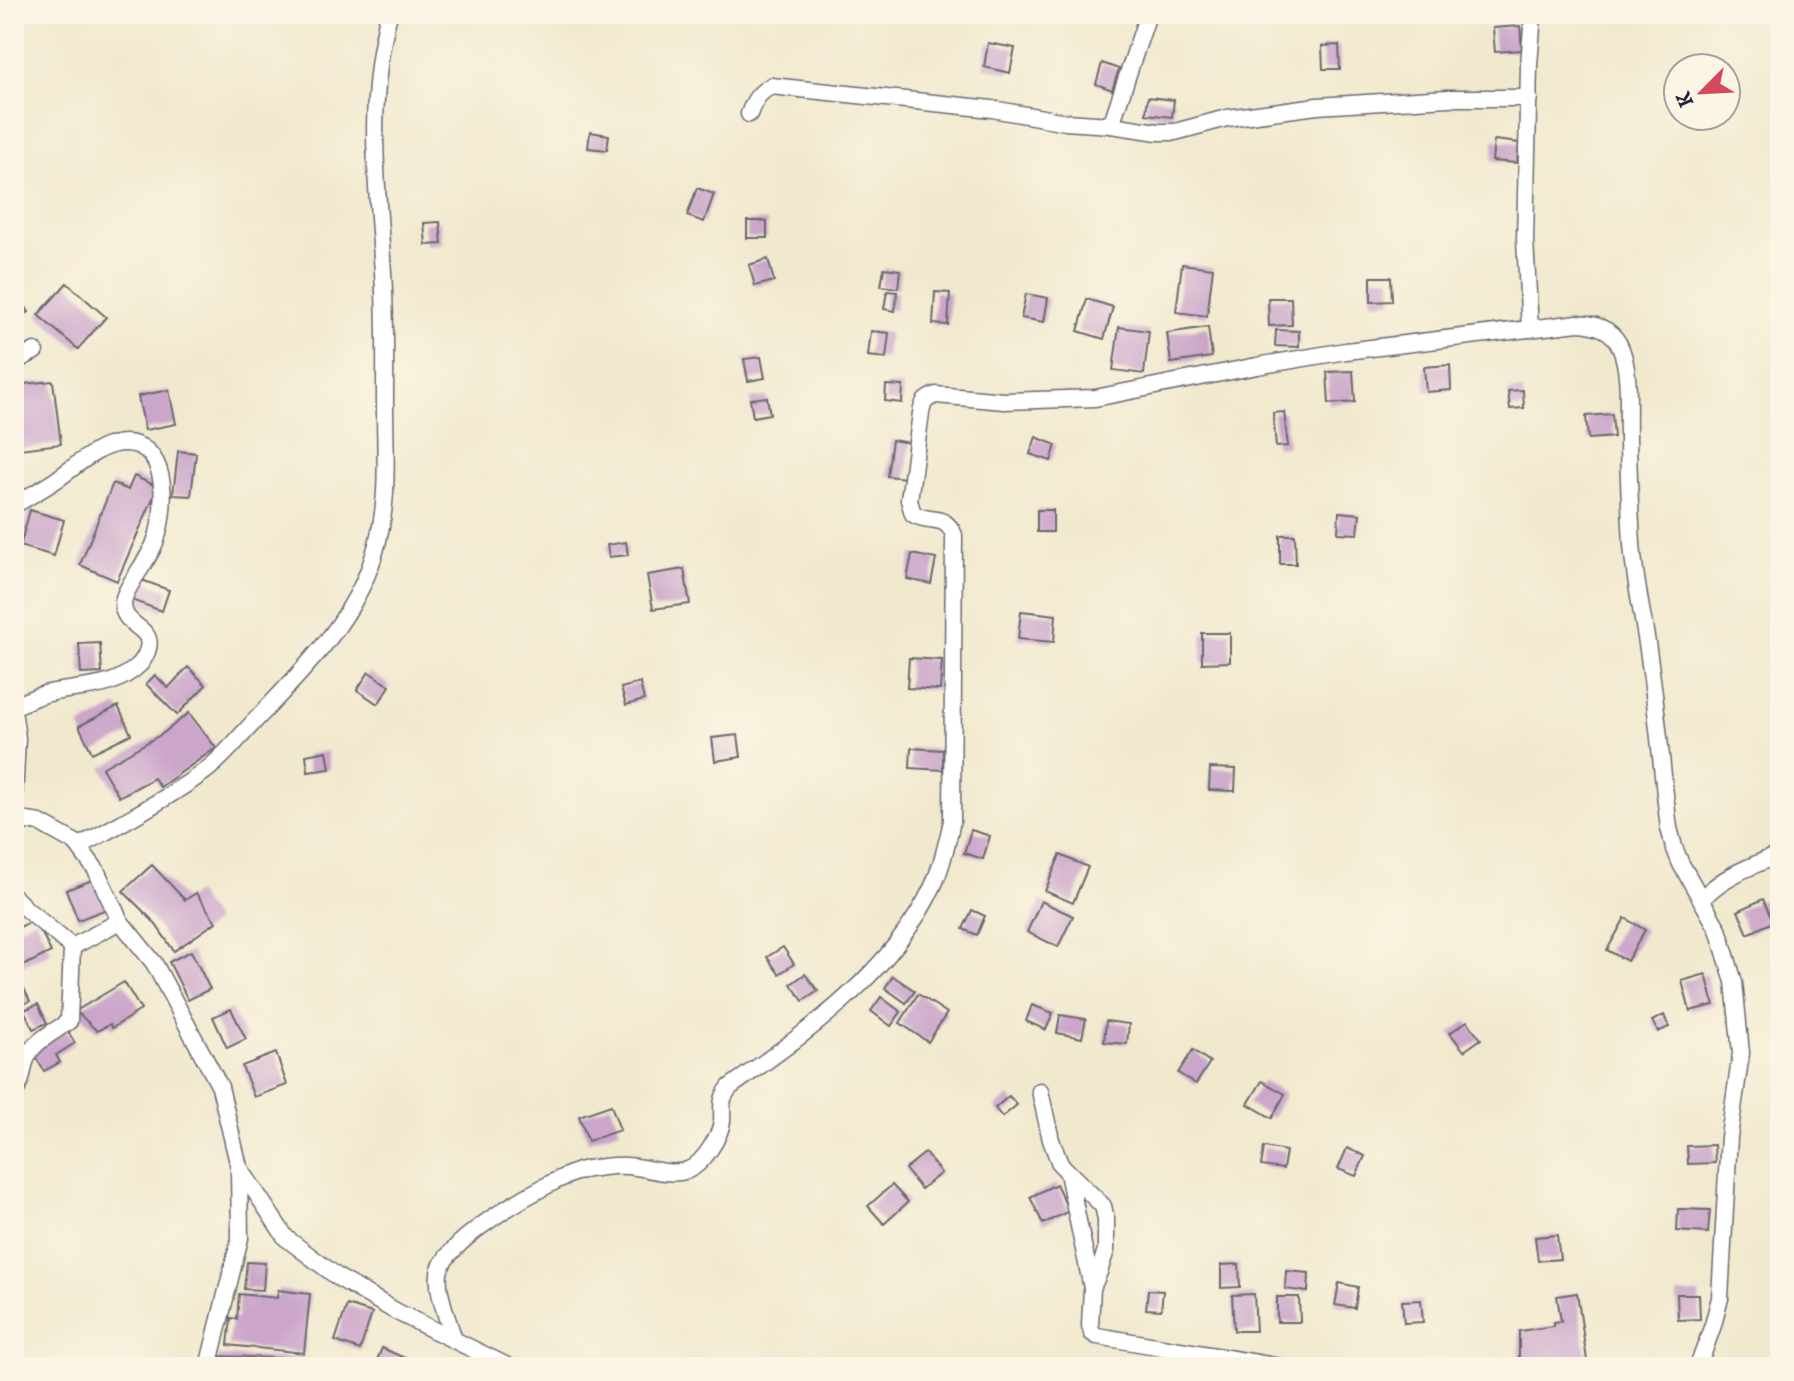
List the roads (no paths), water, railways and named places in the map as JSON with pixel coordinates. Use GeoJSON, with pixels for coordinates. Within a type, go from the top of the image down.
{"type":"FeatureCollection","features":[{"type":"Feature","properties":{"kind":"street"},"geometry":{"type":"LineString","coordinates":[[79,846],[183,786],[223,756],[331,637],[362,587],[374,556],[387,492],[386,308],[374,152],[374,109],[382,40],[389,14]]}},
{"type":"Feature","properties":{"kind":"street"},"geometry":{"type":"LineString","coordinates":[[1111,125],[1148,14]]}},
{"type":"Feature","properties":{"kind":"street"},"geometry":{"type":"LineString","coordinates":[[1530,329],[1525,240],[1533,14]]}},
{"type":"Feature","properties":{"kind":"street"},"geometry":{"type":"LineString","coordinates":[[749,114],[755,99],[771,86],[992,109],[1066,122],[1158,132],[1175,132],[1227,118],[1317,106],[1448,98],[1529,98]]}},
{"type":"Feature","properties":{"kind":"street"},"geometry":{"type":"LineString","coordinates":[[454,1340],[438,1277],[444,1260],[454,1248],[541,1188],[581,1171],[624,1165],[670,1172],[697,1165],[706,1156],[720,1129],[720,1106],[724,1094],[849,996],[900,938],[933,886],[952,821],[954,535],[945,522],[919,518],[913,514],[909,500],[921,413],[923,403],[928,398],[936,395],[1004,401],[1095,398],[1346,351],[1578,323],[1602,327],[1618,342],[1622,352],[1627,384],[1628,467],[1636,582],[1652,676],[1669,828],[1681,864],[1718,929],[1734,982],[1741,1053],[1729,1137],[1720,1298],[1698,1367]]}},
{"type":"Feature","properties":{"kind":"street"},"geometry":{"type":"LineString","coordinates":[[14,362],[35,351]]}},
{"type":"Feature","properties":{"kind":"street"},"geometry":{"type":"LineString","coordinates":[[14,505],[92,454],[112,446],[140,446],[148,452],[160,472],[163,497],[157,536],[124,597],[123,609],[127,618],[149,638],[141,663],[106,684],[53,692],[14,707]]}},
{"type":"Feature","properties":{"kind":"street"},"geometry":{"type":"LineString","coordinates":[[14,717],[17,738],[14,799]]}},
{"type":"Feature","properties":{"kind":"street"},"geometry":{"type":"LineString","coordinates":[[14,819],[40,823],[79,846],[96,870],[120,921],[154,963],[220,1087],[239,1167],[240,1238],[208,1367]]}},
{"type":"Feature","properties":{"kind":"street"},"geometry":{"type":"LineString","coordinates":[[1702,899],[1715,885],[1780,854]]}},
{"type":"Feature","properties":{"kind":"street"},"geometry":{"type":"LineString","coordinates":[[14,897],[72,947]]}},
{"type":"Feature","properties":{"kind":"street"},"geometry":{"type":"LineString","coordinates":[[72,947],[120,921]]}},
{"type":"Feature","properties":{"kind":"street"},"geometry":{"type":"LineString","coordinates":[[14,1092],[20,1086],[26,1057],[33,1047],[69,1021],[72,947]]}},
{"type":"Feature","properties":{"kind":"street"},"geometry":{"type":"LineString","coordinates":[[1040,1091],[1060,1164],[1103,1206],[1106,1250],[1092,1288]]}},
{"type":"Feature","properties":{"kind":"street"},"geometry":{"type":"LineString","coordinates":[[239,1167],[286,1238],[339,1278],[397,1312],[509,1367]]}},
{"type":"Feature","properties":{"kind":"street"},"geometry":{"type":"LineString","coordinates":[[1068,1173],[1092,1288],[1092,1333],[1281,1367]]}}]}
